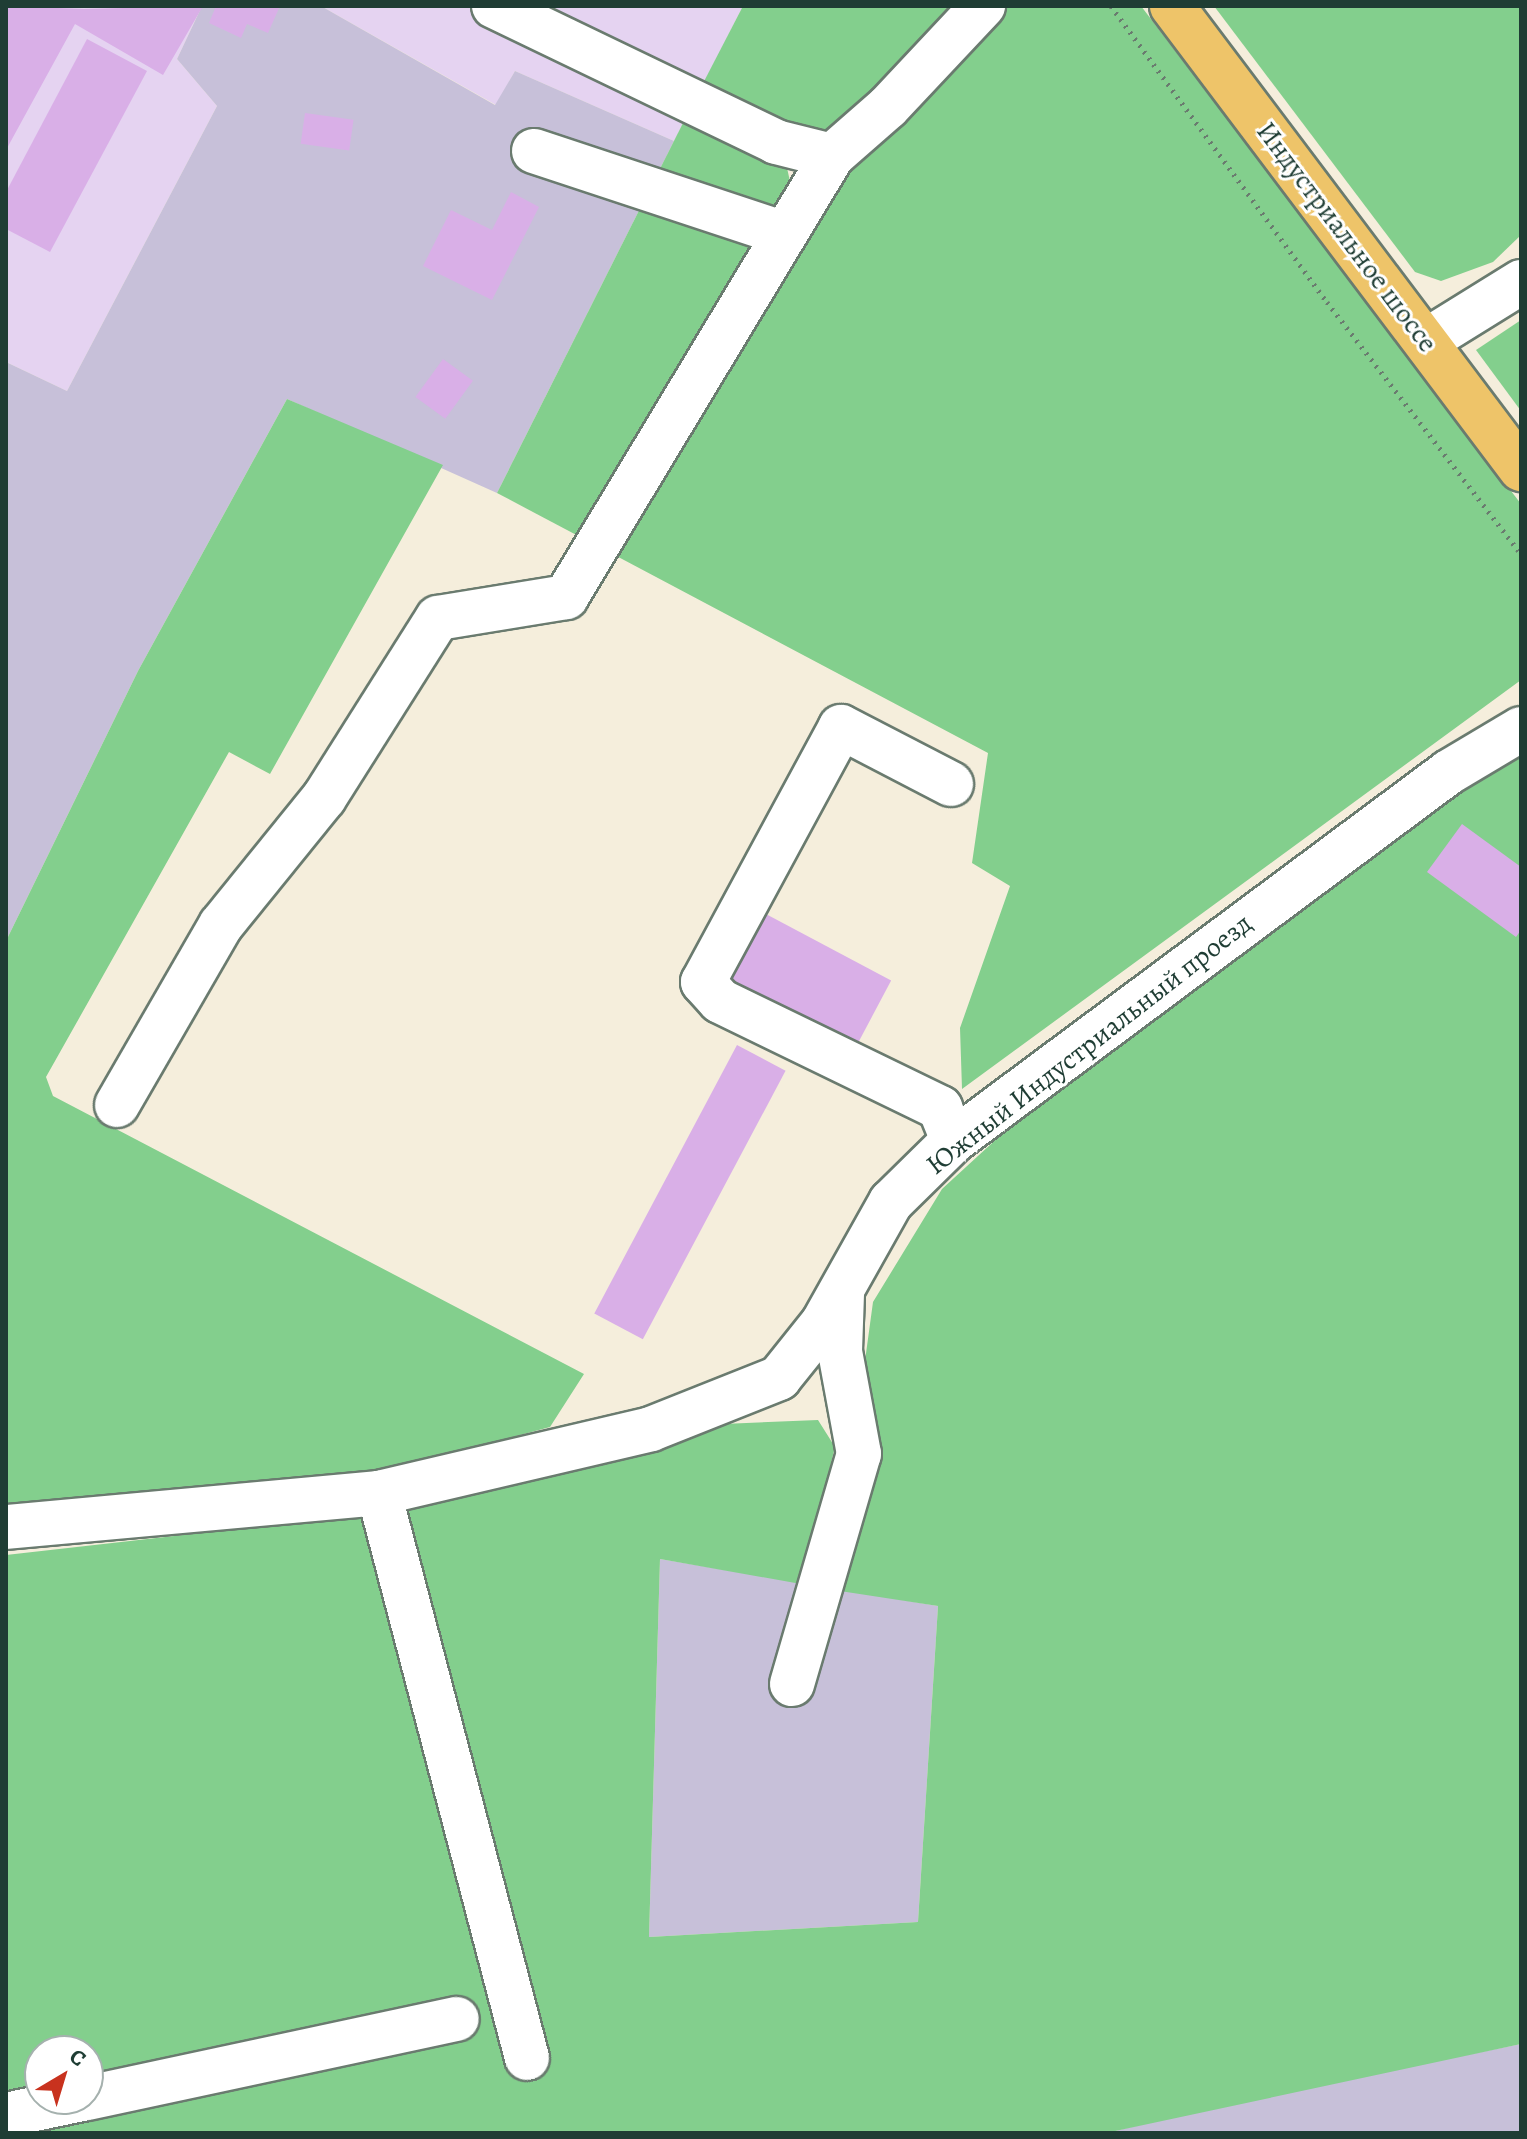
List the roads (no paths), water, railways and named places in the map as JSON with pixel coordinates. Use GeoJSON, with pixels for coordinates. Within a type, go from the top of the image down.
{"type":"FeatureCollection","features":[{"type":"Feature","properties":{"kind":"main road","name":"Индустриальное шоссе"},"geometry":{"type":"LineString","coordinates":[[1172,6],[1521,469]]}},
{"type":"Feature","properties":{"kind":"lane"},"geometry":{"type":"LineString","coordinates":[[494,6],[776,142],[832,156]]}},
{"type":"Feature","properties":{"kind":"lane"},"geometry":{"type":"LineString","coordinates":[[117,1105],[221,925],[324,798],[438,618],[566,597],[832,156],[888,107],[983,6]]}},
{"type":"Feature","properties":{"kind":"lane"},"geometry":{"type":"LineString","coordinates":[[534,151],[785,234]]}},
{"type":"Feature","properties":{"kind":"lane"},"geometry":{"type":"LineString","coordinates":[[1426,341],[1521,282]]}},
{"type":"Feature","properties":{"kind":"lane"},"geometry":{"type":"LineString","coordinates":[[951,784],[841,727],[703,982],[720,1001],[940,1108],[953,1141]]}},
{"type":"Feature","properties":{"kind":"lane","name":"Южный Индустриальный проезд"},"geometry":{"type":"LineString","coordinates":[[6,1527],[379,1493],[651,1429],[779,1378],[823,1323],[891,1202],[953,1141],[1449,772],[1521,729]]}},
{"type":"Feature","properties":{"kind":"lane"},"geometry":{"type":"LineString","coordinates":[[792,1684],[859,1454],[840,1351],[842,1289]]}},
{"type":"Feature","properties":{"kind":"lane"},"geometry":{"type":"LineString","coordinates":[[379,1493],[527,2058]]}},
{"type":"Feature","properties":{"kind":"lane"},"geometry":{"type":"LineString","coordinates":[[104,2095],[457,2019]]}}]}
